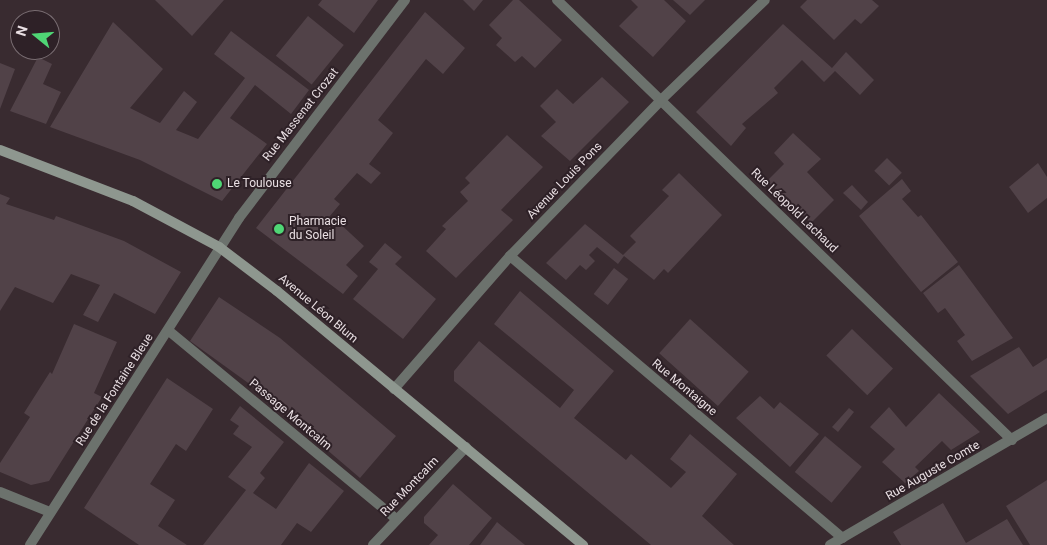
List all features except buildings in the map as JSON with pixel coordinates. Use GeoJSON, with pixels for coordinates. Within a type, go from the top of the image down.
{"type":"FeatureCollection","features":[{"type":"Feature","properties":{"kind":"main road","name":"Avenue Léon Blum"},"geometry":{"type":"LineString","coordinates":[[0,150],[133,201],[219,248],[466,447],[583,545]]}},
{"type":"Feature","properties":{"kind":"street","name":"Rue Massenat Crozat"},"geometry":{"type":"LineString","coordinates":[[219,248],[405,0]]}},
{"type":"Feature","properties":{"kind":"street","name":"Rue Léopold Lachaud"},"geometry":{"type":"LineString","coordinates":[[557,0],[1012,440]]}},
{"type":"Feature","properties":{"kind":"street","name":"Avenue Louis Pons"},"geometry":{"type":"LineString","coordinates":[[394,389],[510,256],[661,100],[763,1]]}},
{"type":"Feature","properties":{"kind":"street","name":"Rue de la Fontaine Bleue"},"geometry":{"type":"LineString","coordinates":[[30,545],[169,332],[219,248]]}},
{"type":"Feature","properties":{"kind":"street","name":"Rue Montaigne"},"geometry":{"type":"LineString","coordinates":[[510,256],[842,538]]}},
{"type":"Feature","properties":{"kind":"street","name":"Passage Montcalm"},"geometry":{"type":"LineString","coordinates":[[169,332],[395,518]]}},
{"type":"Feature","properties":{"kind":"street","name":"Rue Auguste Comte"},"geometry":{"type":"LineString","coordinates":[[830,545],[1047,418]]}},
{"type":"Feature","properties":{"kind":"street","name":"Rue Montcalm"},"geometry":{"type":"LineString","coordinates":[[372,545],[395,518],[466,447]]}},
{"type":"Feature","properties":{"kind":"street"},"geometry":{"type":"LineString","coordinates":[[0,492],[50,512]]}},
{"type":"Feature","properties":{"kind":"place","name":"Le Toulouse"},"geometry":{"type":"Point","coordinates":[217,184]}},
{"type":"Feature","properties":{"kind":"place","name":"Pharmacie du Soleil"},"geometry":{"type":"Point","coordinates":[279,229]}}]}
